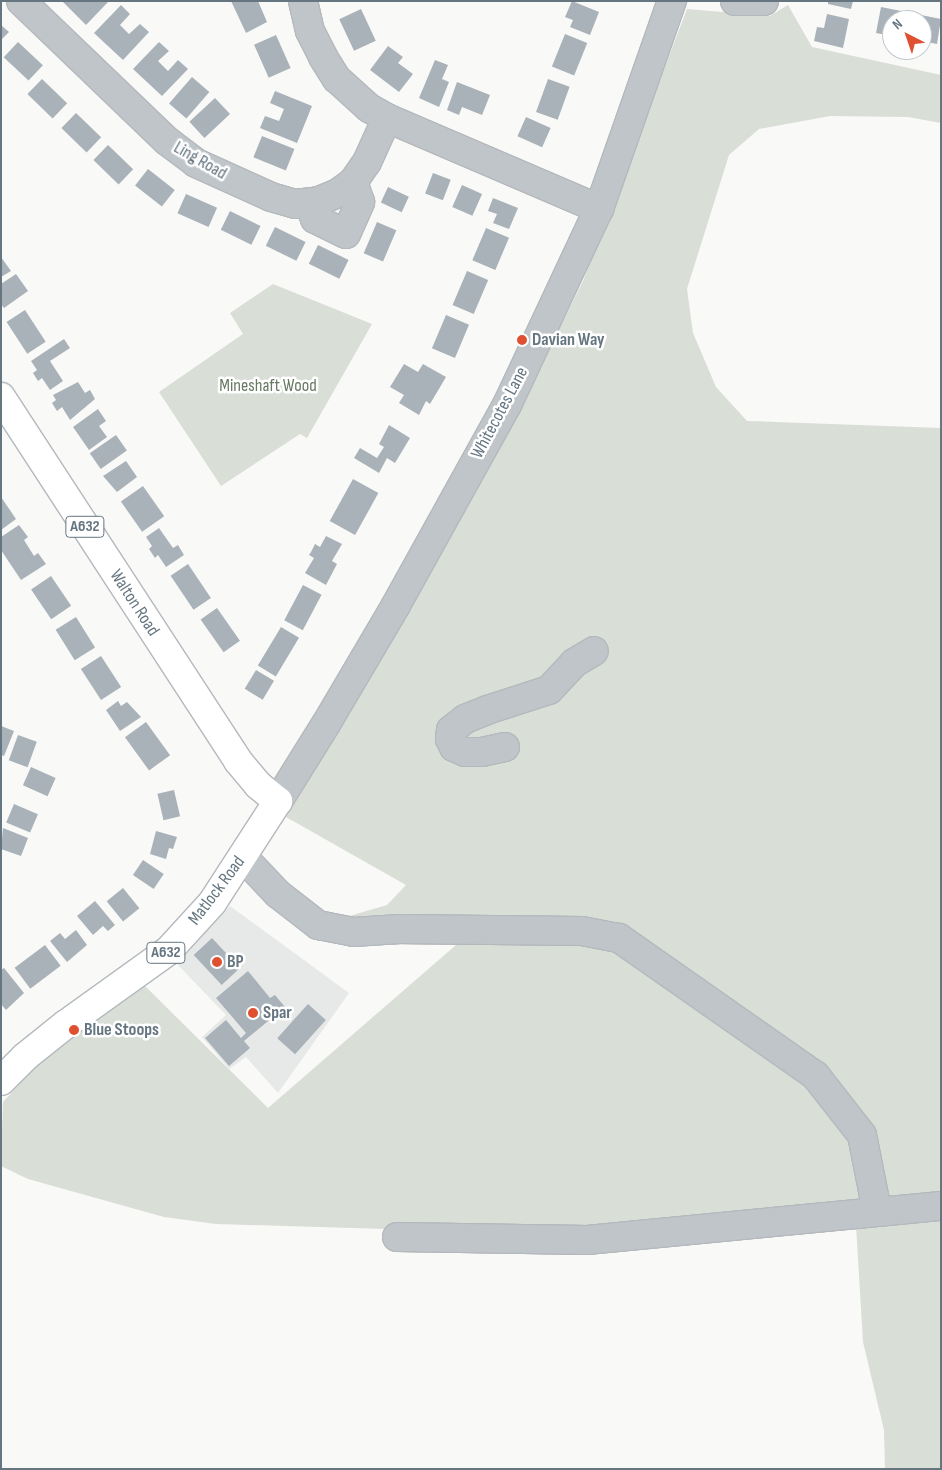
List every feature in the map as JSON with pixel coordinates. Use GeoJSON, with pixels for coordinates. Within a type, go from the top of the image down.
{"type":"FeatureCollection","features":[{"type":"Feature","properties":{"kind":"main road","name":"Walton Road"},"geometry":{"type":"LineString","coordinates":[[1,397],[238,762],[258,785],[278,801]]}},
{"type":"Feature","properties":{"kind":"main road","name":"Matlock Road"},"geometry":{"type":"LineString","coordinates":[[1,1082],[25,1057],[66,1024],[168,951],[212,903],[278,801]]}},
{"type":"Feature","properties":{"kind":"street","name":"Ling Road"},"geometry":{"type":"LineString","coordinates":[[21,1],[167,142],[196,163],[271,197],[295,204],[308,203],[338,193],[353,182],[367,162],[386,118]]}},
{"type":"Feature","properties":{"kind":"street"},"geometry":{"type":"LineString","coordinates":[[303,1],[310,31],[337,79],[362,102],[386,118],[599,209]]}},
{"type":"Feature","properties":{"kind":"street","name":"Whitecotes Lane"},"geometry":{"type":"LineString","coordinates":[[278,801],[361,664],[507,405],[599,209],[672,1]]}},
{"type":"Feature","properties":{"kind":"street"},"geometry":{"type":"LineString","coordinates":[[308,203],[315,219],[346,234],[360,202],[353,182]]}},
{"type":"Feature","properties":{"kind":"street"},"geometry":{"type":"LineString","coordinates":[[505,747],[482,752],[465,752],[454,748],[450,739],[451,730],[465,719],[481,712],[549,690],[574,663],[594,651]]}},
{"type":"Feature","properties":{"kind":"street"},"geometry":{"type":"LineString","coordinates":[[243,857],[278,894],[318,925],[353,932],[400,929],[582,931],[619,938],[815,1075],[862,1135],[877,1211]]}},
{"type":"Feature","properties":{"kind":"street"},"geometry":{"type":"LineString","coordinates":[[397,1237],[587,1240],[941,1206]]}},
{"type":"Feature","properties":{"kind":"shaded area"},"geometry":{"type":"Polygon","coordinates":[[[230,906],[349,993],[278,1093],[246,1057],[229,1069],[202,1037],[226,1015],[177,964],[230,906]]]}},
{"type":"Feature","properties":{"kind":"green space"},"geometry":{"type":"Polygon","coordinates":[[[788,5],[812,47],[941,75],[941,123],[908,117],[830,116],[759,129],[729,155],[687,289],[693,333],[716,387],[747,421],[941,428],[941,1469],[885,1469],[884,1430],[863,1342],[856,1225],[589,1235],[216,1224],[164,1217],[28,1179],[1,1166],[3,1102],[56,1044],[141,982],[268,1108],[456,945],[337,944],[346,917],[387,905],[406,885],[286,817],[521,406],[583,281],[687,9],[770,16],[788,5]]]}},
{"type":"Feature","properties":{"kind":"green space","name":"Mineshaft Wood"},"geometry":{"type":"Polygon","coordinates":[[[273,284],[372,324],[307,438],[300,434],[221,486],[159,392],[243,334],[230,313],[273,284]]]}},
{"type":"Feature","properties":{"kind":"building"},"geometry":{"type":"Polygon","coordinates":[[[62,1],[109,1],[86,25],[62,1]]]}},
{"type":"Feature","properties":{"kind":"building"},"geometry":{"type":"Polygon","coordinates":[[[231,1],[258,1],[267,22],[246,33],[231,1]]]}},
{"type":"Feature","properties":{"kind":"building"},"geometry":{"type":"Polygon","coordinates":[[[572,1],[599,12],[590,35],[570,27],[573,20],[565,17],[572,1]]]}},
{"type":"Feature","properties":{"kind":"building"},"geometry":{"type":"Polygon","coordinates":[[[828,1],[853,1],[851,9],[828,4],[828,1]]]}},
{"type":"Feature","properties":{"kind":"building"},"geometry":{"type":"Polygon","coordinates":[[[121,5],[130,14],[120,25],[129,34],[140,24],[149,32],[123,60],[94,33],[121,5]]]}},
{"type":"Feature","properties":{"kind":"building"},"geometry":{"type":"Polygon","coordinates":[[[881,7],[896,10],[882,10],[882,34],[876,33],[881,7]]]}},
{"type":"Feature","properties":{"kind":"building"},"geometry":{"type":"Polygon","coordinates":[[[361,9],[376,41],[354,51],[339,19],[361,9]]]}},
{"type":"Feature","properties":{"kind":"building"},"geometry":{"type":"Polygon","coordinates":[[[827,14],[849,19],[843,48],[814,41],[817,27],[824,28],[827,14]]]}},
{"type":"Feature","properties":{"kind":"building"},"geometry":{"type":"Polygon","coordinates":[[[932,17],[941,19],[937,44],[932,43],[932,17]]]}},
{"type":"Feature","properties":{"kind":"building"},"geometry":{"type":"Polygon","coordinates":[[[1,25],[9,32],[1,40],[1,25]]]}},
{"type":"Feature","properties":{"kind":"building"},"geometry":{"type":"Polygon","coordinates":[[[565,34],[587,43],[574,75],[552,66],[565,34]]]}},
{"type":"Feature","properties":{"kind":"building"},"geometry":{"type":"Polygon","coordinates":[[[276,35],[291,68],[269,78],[254,45],[276,35]]]}},
{"type":"Feature","properties":{"kind":"building"},"geometry":{"type":"Polygon","coordinates":[[[18,42],[43,65],[29,81],[4,57],[18,42]]]}},
{"type":"Feature","properties":{"kind":"building"},"geometry":{"type":"Polygon","coordinates":[[[159,42],[169,51],[158,61],[168,71],[178,60],[188,69],[162,96],[133,69],[159,42]]]}},
{"type":"Feature","properties":{"kind":"building"},"geometry":{"type":"Polygon","coordinates":[[[388,46],[403,57],[398,63],[413,74],[399,92],[370,70],[388,46]]]}},
{"type":"Feature","properties":{"kind":"building"},"geometry":{"type":"Polygon","coordinates":[[[435,60],[448,65],[442,79],[449,82],[439,107],[419,98],[435,60]]]}},
{"type":"Feature","properties":{"kind":"building"},"geometry":{"type":"Polygon","coordinates":[[[192,77],[209,92],[186,119],[169,103],[192,77]]]}},
{"type":"Feature","properties":{"kind":"building"},"geometry":{"type":"Polygon","coordinates":[[[42,79],[67,103],[53,118],[27,94],[42,79]]]}},
{"type":"Feature","properties":{"kind":"building"},"geometry":{"type":"Polygon","coordinates":[[[548,79],[570,87],[558,120],[536,112],[548,79]]]}},
{"type":"Feature","properties":{"kind":"building"},"geometry":{"type":"Polygon","coordinates":[[[457,82],[490,95],[482,115],[462,107],[459,115],[447,110],[457,82]]]}},
{"type":"Feature","properties":{"kind":"building"},"geometry":{"type":"Polygon","coordinates":[[[275,91],[312,106],[297,143],[260,128],[265,116],[279,121],[284,109],[270,103],[275,91]]]}},
{"type":"Feature","properties":{"kind":"building"},"geometry":{"type":"Polygon","coordinates":[[[215,98],[230,114],[204,138],[189,122],[215,98]]]}},
{"type":"Feature","properties":{"kind":"building"},"geometry":{"type":"Polygon","coordinates":[[[76,113],[101,137],[87,152],[61,128],[76,113]]]}},
{"type":"Feature","properties":{"kind":"building"},"geometry":{"type":"Polygon","coordinates":[[[526,117],[551,128],[542,147],[517,136],[526,117]]]}},
{"type":"Feature","properties":{"kind":"building"},"geometry":{"type":"Polygon","coordinates":[[[262,136],[294,149],[286,170],[253,157],[262,136]]]}},
{"type":"Feature","properties":{"kind":"building"},"geometry":{"type":"Polygon","coordinates":[[[108,145],[133,169],[119,184],[93,160],[108,145]]]}},
{"type":"Feature","properties":{"kind":"building"},"geometry":{"type":"Polygon","coordinates":[[[148,169],[175,190],[162,206],[135,186],[148,169]]]}},
{"type":"Feature","properties":{"kind":"building"},"geometry":{"type":"Polygon","coordinates":[[[433,173],[451,180],[443,200],[425,194],[433,173]]]}},
{"type":"Feature","properties":{"kind":"building"},"geometry":{"type":"Polygon","coordinates":[[[462,185],[482,194],[472,216],[452,207],[462,185]]]}},
{"type":"Feature","properties":{"kind":"building"},"geometry":{"type":"Polygon","coordinates":[[[388,187],[409,197],[402,212],[381,202],[388,187]]]}},
{"type":"Feature","properties":{"kind":"building"},"geometry":{"type":"Polygon","coordinates":[[[186,194],[217,208],[209,227],[177,213],[186,194]]]}},
{"type":"Feature","properties":{"kind":"building"},"geometry":{"type":"Polygon","coordinates":[[[493,198],[518,208],[509,229],[493,223],[497,214],[488,211],[493,198]]]}},
{"type":"Feature","properties":{"kind":"building"},"geometry":{"type":"Polygon","coordinates":[[[230,211],[261,226],[251,245],[221,230],[230,211]]]}},
{"type":"Feature","properties":{"kind":"building"},"geometry":{"type":"Polygon","coordinates":[[[377,222],[396,230],[383,262],[364,253],[377,222]]]}},
{"type":"Feature","properties":{"kind":"building"},"geometry":{"type":"Polygon","coordinates":[[[275,227],[306,242],[296,261],[266,246],[275,227]]]}},
{"type":"Feature","properties":{"kind":"building"},"geometry":{"type":"Polygon","coordinates":[[[486,228],[509,238],[495,270],[472,260],[486,228]]]}},
{"type":"Feature","properties":{"kind":"building"},"geometry":{"type":"Polygon","coordinates":[[[318,245],[349,260],[339,279],[309,264],[318,245]]]}},
{"type":"Feature","properties":{"kind":"building"},"geometry":{"type":"Polygon","coordinates":[[[1,257],[11,271],[1,277],[1,257]]]}},
{"type":"Feature","properties":{"kind":"building"},"geometry":{"type":"Polygon","coordinates":[[[467,271],[488,280],[474,314],[453,305],[467,271]]]}},
{"type":"Feature","properties":{"kind":"building"},"geometry":{"type":"Polygon","coordinates":[[[16,274],[28,291],[4,308],[1,304],[1,284],[16,274]]]}},
{"type":"Feature","properties":{"kind":"building"},"geometry":{"type":"Polygon","coordinates":[[[25,310],[46,342],[27,354],[7,322],[25,310]]]}},
{"type":"Feature","properties":{"kind":"building"},"geometry":{"type":"Polygon","coordinates":[[[446,315],[469,325],[455,358],[432,348],[446,315]]]}},
{"type":"Feature","properties":{"kind":"building"},"geometry":{"type":"Polygon","coordinates":[[[64,339],[70,348],[50,361],[63,381],[50,390],[42,378],[38,381],[33,373],[37,370],[31,361],[64,339]]]}},
{"type":"Feature","properties":{"kind":"building"},"geometry":{"type":"Polygon","coordinates":[[[404,364],[418,372],[423,364],[446,377],[430,404],[426,401],[419,415],[399,403],[404,395],[390,387],[404,364]]]}},
{"type":"Feature","properties":{"kind":"building"},"geometry":{"type":"Polygon","coordinates":[[[78,382],[85,393],[90,390],[95,399],[70,420],[62,407],[57,411],[52,403],[56,400],[53,395],[78,382]]]}},
{"type":"Feature","properties":{"kind":"building"},"geometry":{"type":"Polygon","coordinates":[[[98,409],[106,421],[99,426],[107,437],[89,450],[73,427],[98,409]]]}},
{"type":"Feature","properties":{"kind":"building"},"geometry":{"type":"Polygon","coordinates":[[[389,425],[410,438],[395,463],[387,458],[379,473],[354,458],[360,448],[377,458],[384,447],[379,444],[389,425]]]}},
{"type":"Feature","properties":{"kind":"building"},"geometry":{"type":"Polygon","coordinates":[[[116,435],[127,451],[101,469],[90,453],[116,435]]]}},
{"type":"Feature","properties":{"kind":"building"},"geometry":{"type":"Polygon","coordinates":[[[126,461],[137,477],[117,492],[103,476],[126,461]]]}},
{"type":"Feature","properties":{"kind":"building"},"geometry":{"type":"Polygon","coordinates":[[[353,479],[378,493],[355,535],[330,521],[353,479]]]}},
{"type":"Feature","properties":{"kind":"building"},"geometry":{"type":"Polygon","coordinates":[[[143,486],[164,516],[142,532],[121,501],[143,486]]]}},
{"type":"Feature","properties":{"kind":"building"},"geometry":{"type":"Polygon","coordinates":[[[1,497],[16,519],[1,530],[1,497]]]}},
{"type":"Feature","properties":{"kind":"building"},"geometry":{"type":"Polygon","coordinates":[[[19,525],[28,537],[24,540],[34,556],[38,553],[46,564],[21,580],[1,550],[1,537],[19,525]]]}},
{"type":"Feature","properties":{"kind":"building"},"geometry":{"type":"Polygon","coordinates":[[[159,528],[173,548],[178,545],[184,555],[166,567],[158,555],[155,558],[149,549],[152,546],[146,537],[159,528]]]}},
{"type":"Feature","properties":{"kind":"building"},"geometry":{"type":"Polygon","coordinates":[[[326,536],[342,544],[332,561],[337,564],[326,585],[305,573],[314,558],[309,555],[315,544],[320,547],[326,536]]]}},
{"type":"Feature","properties":{"kind":"building"},"geometry":{"type":"Polygon","coordinates":[[[188,564],[211,598],[194,610],[171,576],[188,564]]]}},
{"type":"Feature","properties":{"kind":"building"},"geometry":{"type":"Polygon","coordinates":[[[51,576],[71,606],[51,619],[31,589],[51,576]]]}},
{"type":"Feature","properties":{"kind":"building"},"geometry":{"type":"Polygon","coordinates":[[[303,585],[322,595],[303,630],[284,620],[303,585]]]}},
{"type":"Feature","properties":{"kind":"building"},"geometry":{"type":"Polygon","coordinates":[[[217,608],[240,641],[224,652],[201,619],[217,608]]]}},
{"type":"Feature","properties":{"kind":"building"},"geometry":{"type":"Polygon","coordinates":[[[76,617],[95,648],[75,660],[56,630],[76,617]]]}},
{"type":"Feature","properties":{"kind":"building"},"geometry":{"type":"Polygon","coordinates":[[[281,627],[299,638],[276,676],[258,666],[281,627]]]}},
{"type":"Feature","properties":{"kind":"building"},"geometry":{"type":"Polygon","coordinates":[[[101,656],[121,687],[101,700],[81,669],[101,656]]]}},
{"type":"Feature","properties":{"kind":"building"},"geometry":{"type":"Polygon","coordinates":[[[256,670],[274,681],[263,700],[245,689],[256,670]]]}},
{"type":"Feature","properties":{"kind":"building"},"geometry":{"type":"Polygon","coordinates":[[[118,701],[121,706],[127,702],[141,717],[120,731],[106,710],[118,701]]]}},
{"type":"Feature","properties":{"kind":"building"},"geometry":{"type":"Polygon","coordinates":[[[146,722],[170,755],[149,770],[125,737],[146,722]]]}},
{"type":"Feature","properties":{"kind":"building"},"geometry":{"type":"Polygon","coordinates":[[[1,726],[14,731],[4,756],[1,755],[1,726]]]}},
{"type":"Feature","properties":{"kind":"building"},"geometry":{"type":"Polygon","coordinates":[[[18,735],[37,742],[28,767],[9,760],[18,735]]]}},
{"type":"Feature","properties":{"kind":"building"},"geometry":{"type":"Polygon","coordinates":[[[31,767],[56,778],[48,796],[23,785],[31,767]]]}},
{"type":"Feature","properties":{"kind":"building"},"geometry":{"type":"Polygon","coordinates":[[[174,790],[180,816],[164,820],[157,794],[174,790]]]}},
{"type":"Feature","properties":{"kind":"building"},"geometry":{"type":"Polygon","coordinates":[[[14,804],[38,814],[30,833],[6,822],[14,804]]]}},
{"type":"Feature","properties":{"kind":"building"},"geometry":{"type":"Polygon","coordinates":[[[3,828],[28,838],[21,856],[1,849],[3,828]]]}},
{"type":"Feature","properties":{"kind":"building"},"geometry":{"type":"Polygon","coordinates":[[[156,831],[177,837],[173,849],[169,848],[166,859],[150,854],[156,831]]]}},
{"type":"Feature","properties":{"kind":"building"},"geometry":{"type":"Polygon","coordinates":[[[143,860],[164,874],[154,889],[133,875],[143,860]]]}},
{"type":"Feature","properties":{"kind":"building"},"geometry":{"type":"Polygon","coordinates":[[[123,888],[139,908],[123,921],[107,901],[123,888]]]}},
{"type":"Feature","properties":{"kind":"building"},"geometry":{"type":"Polygon","coordinates":[[[95,901],[115,925],[108,931],[103,926],[93,935],[77,916],[95,901]]]}},
{"type":"Feature","properties":{"kind":"building"},"geometry":{"type":"Polygon","coordinates":[[[76,930],[87,945],[67,962],[50,941],[60,933],[65,939],[76,930]]]}},
{"type":"Feature","properties":{"kind":"building","name":"BP"},"geometry":{"type":"Polygon","coordinates":[[[212,938],[240,968],[222,985],[194,955],[212,938]]]}},
{"type":"Feature","properties":{"kind":"building"},"geometry":{"type":"Polygon","coordinates":[[[45,945],[61,966],[30,989],[15,968],[45,945]]]}},
{"type":"Feature","properties":{"kind":"building"},"geometry":{"type":"Polygon","coordinates":[[[4,968],[24,993],[6,1010],[1,1004],[1,970],[4,968]]]}},
{"type":"Feature","properties":{"kind":"building","name":"Spar"},"geometry":{"type":"Polygon","coordinates":[[[248,971],[270,998],[275,995],[285,1007],[244,1041],[250,1048],[229,1066],[205,1038],[226,1020],[241,1038],[246,1033],[216,998],[248,971]]]}},
{"type":"Feature","properties":{"kind":"building"},"geometry":{"type":"Polygon","coordinates":[[[308,1004],[326,1020],[295,1054],[277,1038],[308,1004]]]}},
{"type":"Feature","properties":{"kind":"place","name":"Davian Way"},"geometry":{"type":"Point","coordinates":[522,340]}},
{"type":"Feature","properties":{"kind":"place","name":"BP"},"geometry":{"type":"Point","coordinates":[217,962]}},
{"type":"Feature","properties":{"kind":"place","name":"Spar"},"geometry":{"type":"Point","coordinates":[253,1013]}},
{"type":"Feature","properties":{"kind":"place","name":"Blue Stoops"},"geometry":{"type":"Point","coordinates":[74,1030]}}]}
